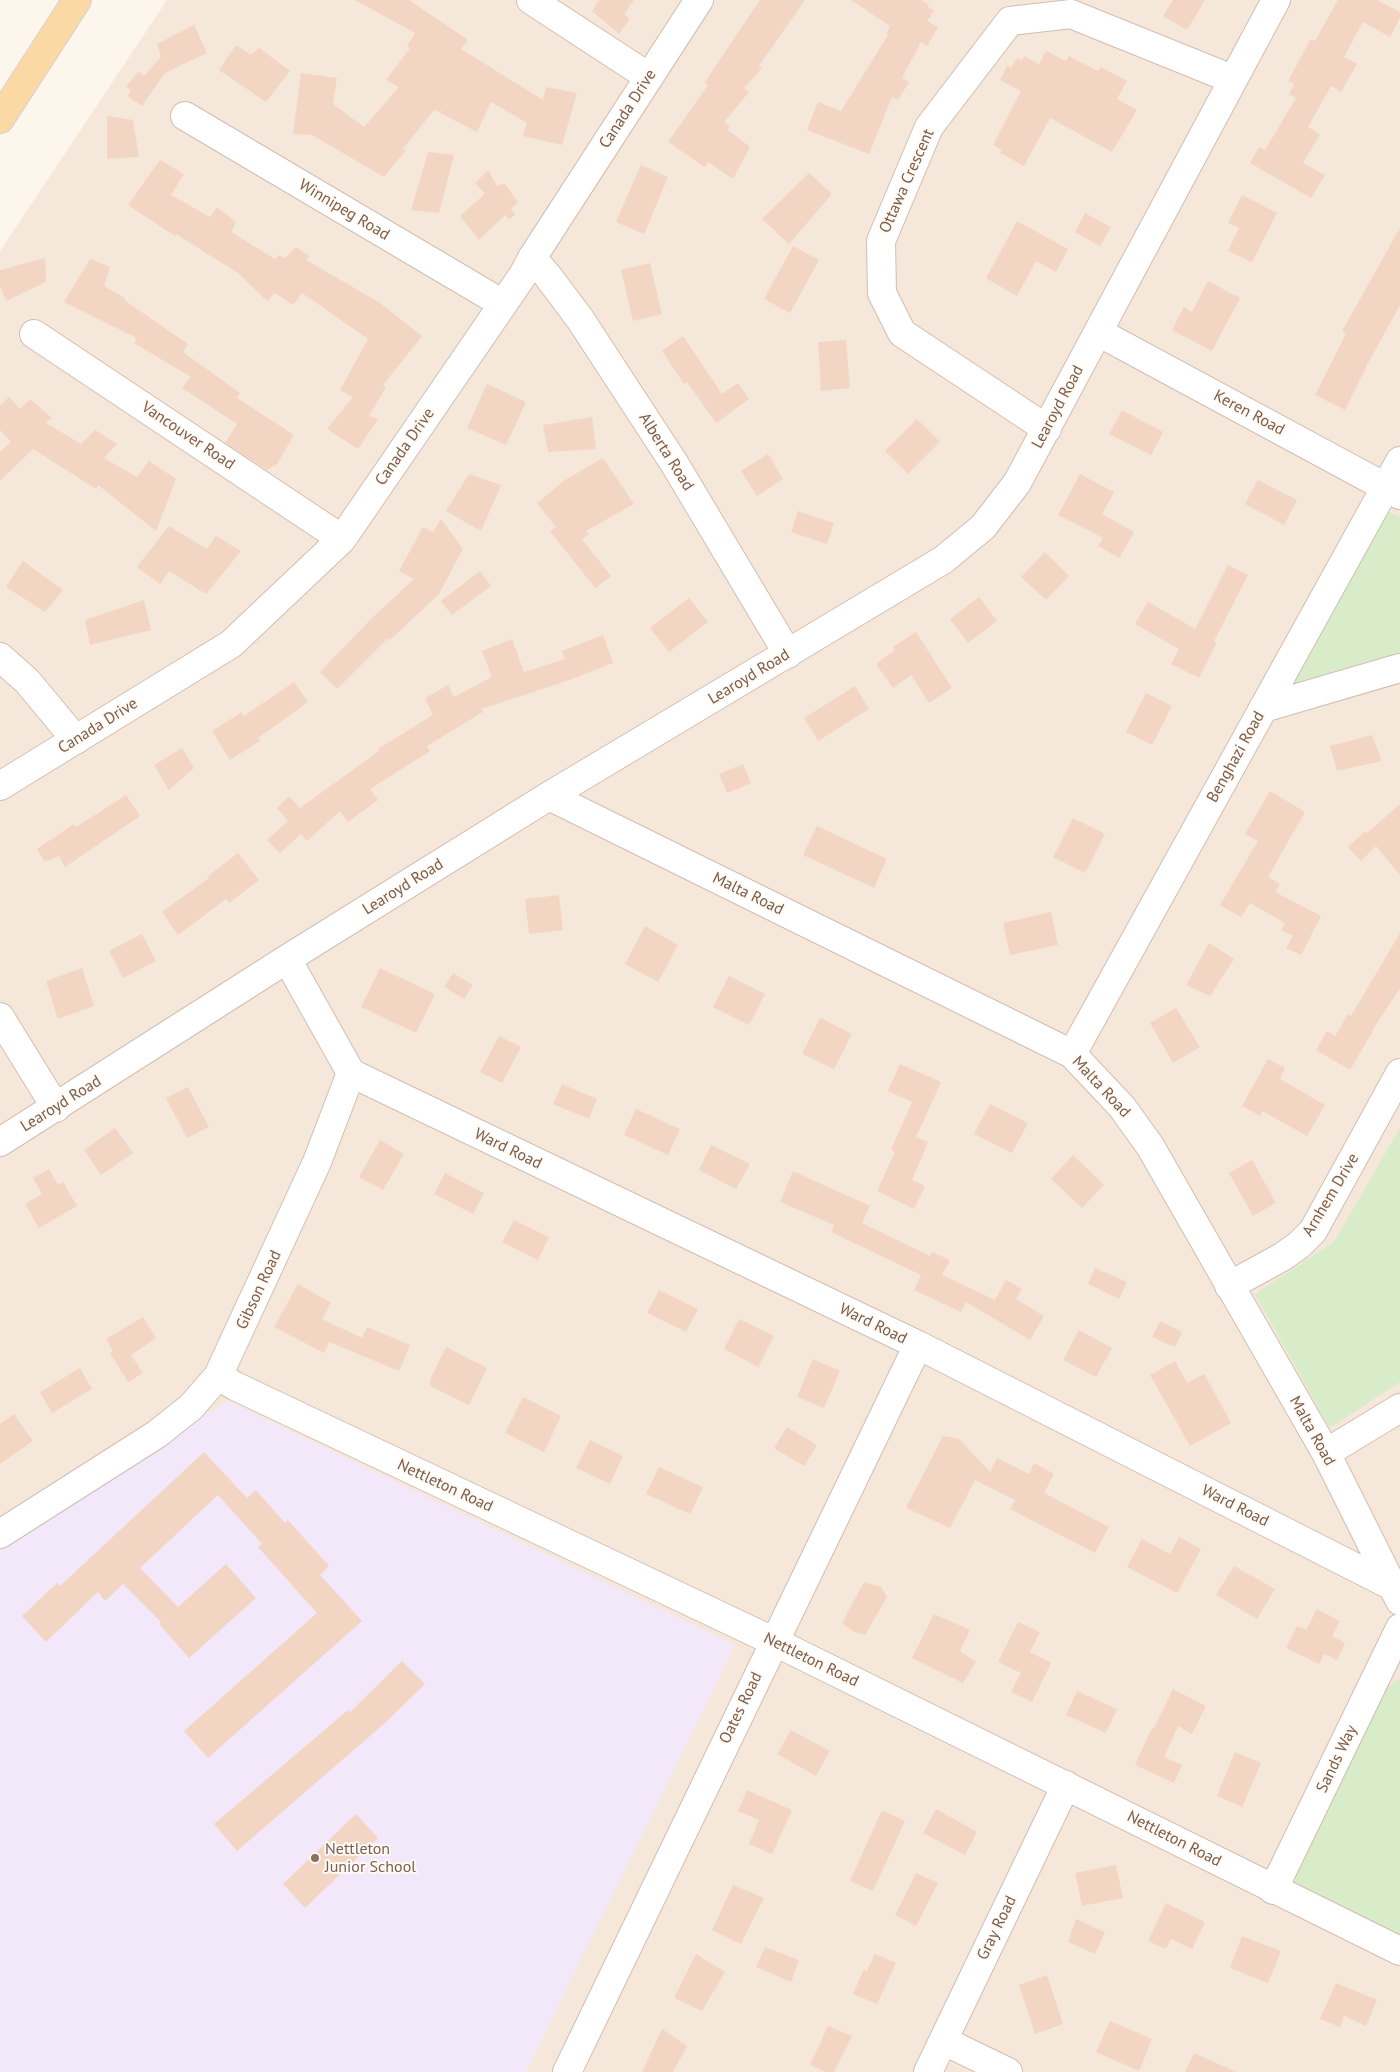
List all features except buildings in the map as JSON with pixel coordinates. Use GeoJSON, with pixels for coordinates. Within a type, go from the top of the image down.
{"type":"FeatureCollection","features":[{"type":"Feature","properties":{"kind":"main road"},"geometry":{"type":"LineString","coordinates":[[0,119],[77,0]]}},
{"type":"Feature","properties":{"kind":"street"},"geometry":{"type":"LineString","coordinates":[[531,0],[650,77]]}},
{"type":"Feature","properties":{"kind":"street","name":"Canada Drive"},"geometry":{"type":"LineString","coordinates":[[0,786],[230,644],[342,539],[504,304],[699,0]]}},
{"type":"Feature","properties":{"kind":"street","name":"Learoyd Road"},"geometry":{"type":"LineString","coordinates":[[0,1142],[287,959],[548,796],[943,560],[983,526],[1017,483],[1276,0]]}},
{"type":"Feature","properties":{"kind":"street","name":"Ottawa Crescent"},"geometry":{"type":"LineString","coordinates":[[1047,428],[902,334],[882,293],[881,241],[929,127],[1010,21],[1071,14],[1232,79]]}},
{"type":"Feature","properties":{"kind":"street","name":"Winnipeg Road"},"geometry":{"type":"LineString","coordinates":[[185,116],[504,304]]}},
{"type":"Feature","properties":{"kind":"street","name":"Alberta Road"},"geometry":{"type":"LineString","coordinates":[[532,258],[580,319],[674,463],[788,654]]}},
{"type":"Feature","properties":{"kind":"street","name":"Keren Road"},"geometry":{"type":"LineString","coordinates":[[1098,332],[1393,491]]}},
{"type":"Feature","properties":{"kind":"street","name":"Vancouver Road"},"geometry":{"type":"LineString","coordinates":[[34,334],[342,539]]}},
{"type":"Feature","properties":{"kind":"street","name":"Benghazi Road"},"geometry":{"type":"LineString","coordinates":[[1072,1054],[1263,708],[1393,491],[1400,460]]}},
{"type":"Feature","properties":{"kind":"street"},"geometry":{"type":"LineString","coordinates":[[0,657],[27,681],[76,740]]}},
{"type":"Feature","properties":{"kind":"street"},"geometry":{"type":"LineString","coordinates":[[1263,708],[1400,668]]}},
{"type":"Feature","properties":{"kind":"street","name":"Malta Road"},"geometry":{"type":"LineString","coordinates":[[548,796],[1072,1054],[1122,1107],[1150,1146],[1326,1453],[1395,1593]]}},
{"type":"Feature","properties":{"kind":"street"},"geometry":{"type":"LineString","coordinates":[[287,959],[350,1073]]}},
{"type":"Feature","properties":{"kind":"street"},"geometry":{"type":"LineString","coordinates":[[0,1017],[56,1108]]}},
{"type":"Feature","properties":{"kind":"street","name":"Ward Road"},"geometry":{"type":"LineString","coordinates":[[350,1073],[918,1345],[1395,1593]]}},
{"type":"Feature","properties":{"kind":"street","name":"Gibson Road"},"geometry":{"type":"LineString","coordinates":[[0,1534],[157,1434],[191,1407],[218,1376],[317,1162],[350,1073]]}},
{"type":"Feature","properties":{"kind":"street","name":"Arnhem Drive"},"geometry":{"type":"LineString","coordinates":[[1229,1286],[1282,1257],[1299,1245],[1313,1231],[1400,1073]]}},
{"type":"Feature","properties":{"kind":"street","name":"Oates Road"},"geometry":{"type":"LineString","coordinates":[[567,2072],[773,1641],[918,1345]]}},
{"type":"Feature","properties":{"kind":"street","name":"Nettleton Road"},"geometry":{"type":"LineString","coordinates":[[218,1376],[234,1386],[773,1641],[1066,1785],[1273,1890],[1400,1951]]}},
{"type":"Feature","properties":{"kind":"street"},"geometry":{"type":"LineString","coordinates":[[1326,1453],[1400,1408]]}},
{"type":"Feature","properties":{"kind":"street","name":"Sands Way"},"geometry":{"type":"LineString","coordinates":[[1273,1890],[1400,1628]]}},
{"type":"Feature","properties":{"kind":"street","name":"Gray Road"},"geometry":{"type":"LineString","coordinates":[[928,2072],[1066,1785]]}},
{"type":"Feature","properties":{"kind":"street"},"geometry":{"type":"LineString","coordinates":[[944,2041],[1008,2072]]}},
{"type":"Feature","properties":{"kind":"shaded area"},"geometry":{"type":"Polygon","coordinates":[[[167,0],[1400,0],[1400,2072],[0,2072],[0,251],[167,0]]]}},
{"type":"Feature","properties":{"kind":"shaded area","name":"Nettleton Junior School"},"geometry":{"type":"Polygon","coordinates":[[[228,1401],[735,1645],[526,2072],[0,2072],[0,1546],[228,1401]]]}},
{"type":"Feature","properties":{"kind":"green space"},"geometry":{"type":"Polygon","coordinates":[[[1388,511],[1400,517],[1400,656],[1295,688],[1287,686],[1380,518],[1388,511]]]}},
{"type":"Feature","properties":{"kind":"green space"},"geometry":{"type":"Polygon","coordinates":[[[1400,1128],[1400,1382],[1330,1428],[1255,1294],[1334,1242],[1400,1128]]]}},
{"type":"Feature","properties":{"kind":"green space"},"geometry":{"type":"Polygon","coordinates":[[[1398,1679],[1400,1681],[1400,1936],[1288,1881],[1381,1693],[1398,1679]]]}},
{"type":"Feature","properties":{"kind":"place","name":"Nettleton Junior School"},"geometry":{"type":"Point","coordinates":[315,1858]}}]}
